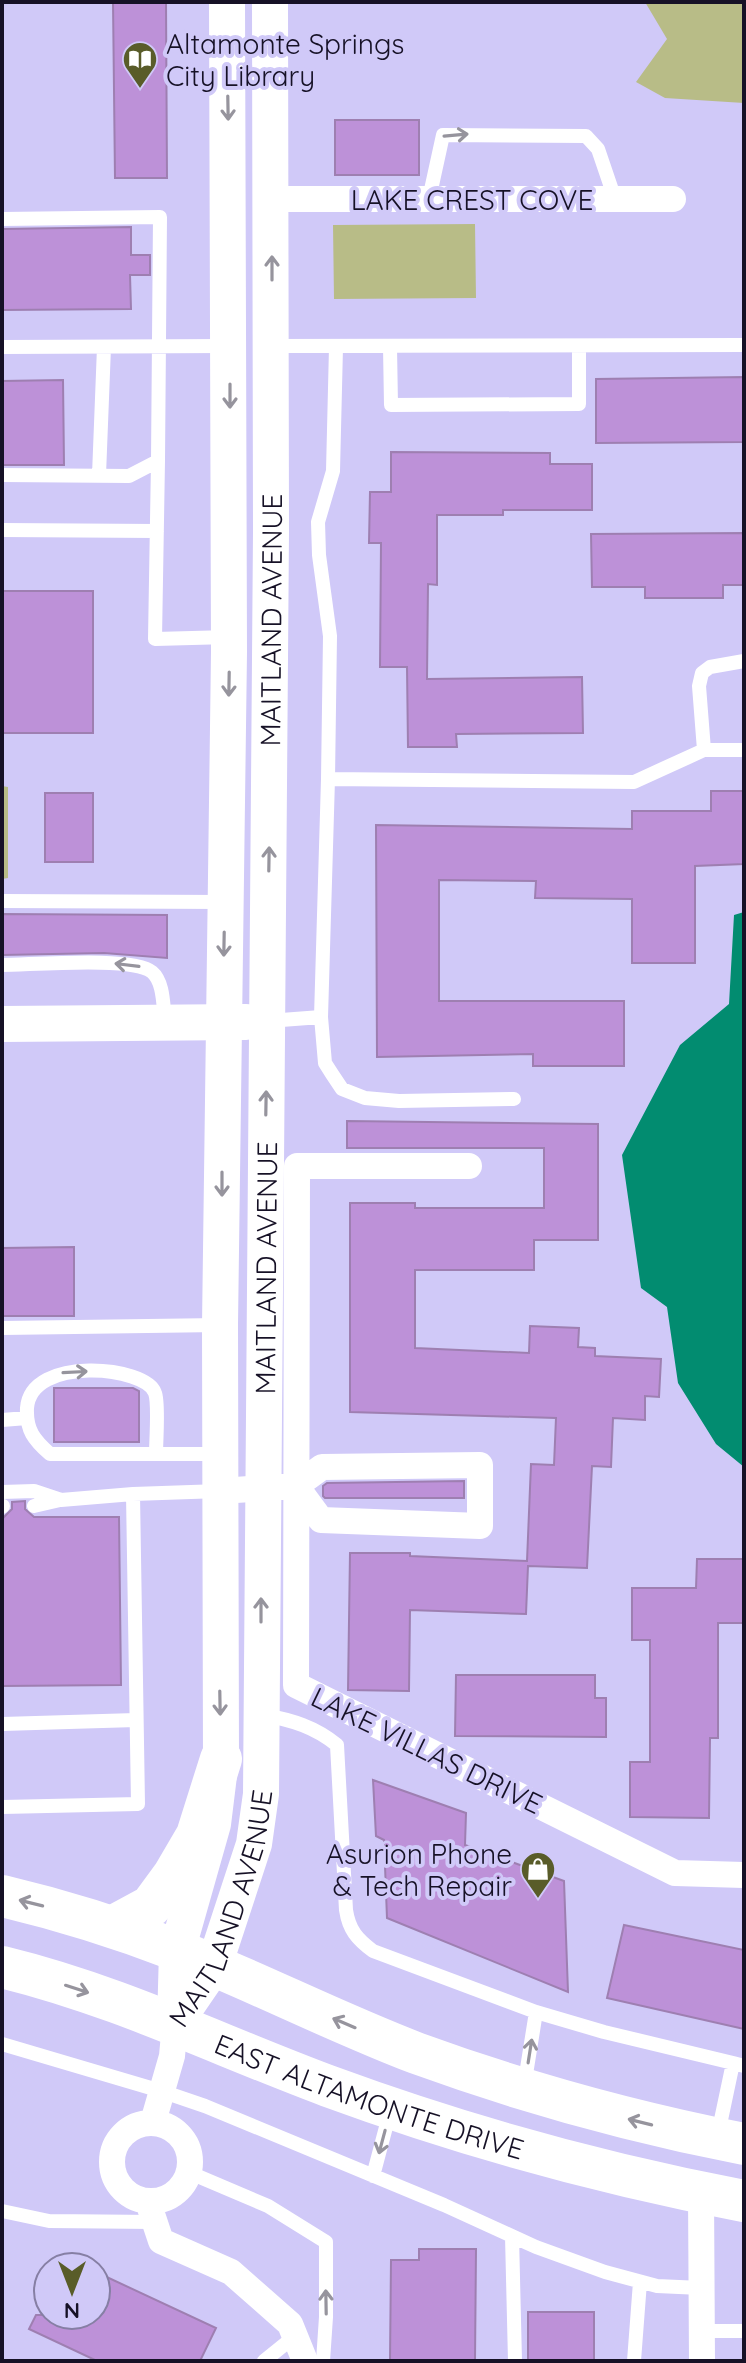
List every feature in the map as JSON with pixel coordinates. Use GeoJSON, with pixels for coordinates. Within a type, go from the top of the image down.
{"type":"FeatureCollection","features":[{"type":"Feature","properties":{"kind":"main road","name":"MAITLAND AVENUE"},"geometry":{"type":"LineString","coordinates":[[175,2023],[196,1958],[221,1759],[220,1325],[230,346],[227,2]]}},
{"type":"Feature","properties":{"kind":"main road","name":"MAITLAND AVENUE"},"geometry":{"type":"LineString","coordinates":[[196,1958],[244,1882],[254,1844],[261,1794],[261,1714],[279,1487],[267,1021],[272,346],[270,2]]}},
{"type":"Feature","properties":{"kind":"main road"},"geometry":{"type":"LineString","coordinates":[[2,1024],[267,1021]]}},
{"type":"Feature","properties":{"kind":"main road"},"geometry":{"type":"LineString","coordinates":[[114,1926],[151,1906],[173,1876],[197,1835],[221,1759]]}},
{"type":"Feature","properties":{"kind":"main road"},"geometry":{"type":"LineString","coordinates":[[2,1896],[114,1926],[378,2037],[524,2089],[735,2150]]}},
{"type":"Feature","properties":{"kind":"main road","name":"EAST ALTAMONTE DRIVE"},"geometry":{"type":"LineString","coordinates":[[2,1967],[175,2023],[291,2072],[496,2142],[622,2176],[744,2201]]}},
{"type":"Feature","properties":{"kind":"main road"},"geometry":{"type":"LineString","coordinates":[[622,2176],[688,2155],[735,2150]]}},
{"type":"Feature","properties":{"kind":"main road"},"geometry":{"type":"LineString","coordinates":[[701,2193],[735,2150]]}},
{"type":"Feature","properties":{"kind":"street","name":"LAKE CREST COVE"},"geometry":{"type":"LineString","coordinates":[[272,199],[673,199]]}},
{"type":"Feature","properties":{"kind":"street"},"geometry":{"type":"LineString","coordinates":[[230,346],[272,346]]}},
{"type":"Feature","properties":{"kind":"street","name":"LAKE VILLAS DRIVE"},"geometry":{"type":"LineString","coordinates":[[469,1166],[297,1166],[279,1487],[296,1685],[675,1873],[744,1875]]}},
{"type":"Feature","properties":{"kind":"street"},"geometry":{"type":"LineString","coordinates":[[220,1491],[279,1487],[322,1467],[480,1465],[480,1526],[321,1520],[279,1487]]}},
{"type":"Feature","properties":{"kind":"street"},"geometry":{"type":"LineString","coordinates":[[153,2122],[172,2056],[175,2023]]}},
{"type":"Feature","properties":{"kind":"street"},"geometry":{"type":"LineString","coordinates":[[151,2212],[177,2191],[191,2164],[188,2149],[180,2135],[168,2126],[153,2122],[138,2124],[124,2132],[114,2144],[111,2159],[113,2175],[121,2188],[151,2212],[161,2241],[231,2272],[290,2324],[305,2361]]}},
{"type":"Feature","properties":{"kind":"street"},"geometry":{"type":"LineString","coordinates":[[701,2193],[702,2361]]}},
{"type":"Feature","properties":{"kind":"lane"},"geometry":{"type":"LineString","coordinates":[[429,199],[443,135],[472,134],[586,136],[598,149],[615,199]]}},
{"type":"Feature","properties":{"kind":"lane"},"geometry":{"type":"LineString","coordinates":[[2,219],[160,217],[155,639],[229,637]]}},
{"type":"Feature","properties":{"kind":"lane"},"geometry":{"type":"LineString","coordinates":[[272,346],[744,345]]}},
{"type":"Feature","properties":{"kind":"lane"},"geometry":{"type":"LineString","coordinates":[[2,347],[230,346]]}},
{"type":"Feature","properties":{"kind":"lane"},"geometry":{"type":"LineString","coordinates":[[99,475],[104,347]]}},
{"type":"Feature","properties":{"kind":"lane"},"geometry":{"type":"LineString","coordinates":[[336,347],[333,471],[318,522],[319,555],[330,636],[321,1017],[325,1063],[342,1089],[365,1098],[399,1101],[514,1099]]}},
{"type":"Feature","properties":{"kind":"lane"},"geometry":{"type":"LineString","coordinates":[[390,347],[391,405],[579,404],[579,347]]}},
{"type":"Feature","properties":{"kind":"lane"},"geometry":{"type":"LineString","coordinates":[[2,475],[129,476],[158,461]]}},
{"type":"Feature","properties":{"kind":"lane"},"geometry":{"type":"LineString","coordinates":[[2,530],[157,531]]}},
{"type":"Feature","properties":{"kind":"lane"},"geometry":{"type":"LineString","coordinates":[[704,750],[699,686],[702,673],[710,667],[744,661]]}},
{"type":"Feature","properties":{"kind":"lane"},"geometry":{"type":"LineString","coordinates":[[328,779],[634,782],[704,750],[744,750]]}},
{"type":"Feature","properties":{"kind":"lane"},"geometry":{"type":"LineString","coordinates":[[2,901],[225,902]]}},
{"type":"Feature","properties":{"kind":"lane"},"geometry":{"type":"LineString","coordinates":[[2,965],[116,963],[141,966],[153,973],[160,983],[166,1020]]}},
{"type":"Feature","properties":{"kind":"lane"},"geometry":{"type":"LineString","coordinates":[[267,1021],[321,1017]]}},
{"type":"Feature","properties":{"kind":"lane"},"geometry":{"type":"LineString","coordinates":[[2,1328],[220,1325]]}},
{"type":"Feature","properties":{"kind":"lane"},"geometry":{"type":"LineString","coordinates":[[156,1454],[155,1393],[148,1382],[137,1376],[68,1371],[37,1385],[28,1396],[27,1418],[31,1436],[50,1454],[156,1454],[220,1454]]}},
{"type":"Feature","properties":{"kind":"lane"},"geometry":{"type":"LineString","coordinates":[[2,1420],[27,1418]]}},
{"type":"Feature","properties":{"kind":"lane"},"geometry":{"type":"LineString","coordinates":[[2,1502],[34,1491],[61,1500]]}},
{"type":"Feature","properties":{"kind":"lane"},"geometry":{"type":"LineString","coordinates":[[34,1506],[61,1500],[133,1494],[220,1491]]}},
{"type":"Feature","properties":{"kind":"lane"},"geometry":{"type":"LineString","coordinates":[[2,1807],[138,1804],[133,1494]]}},
{"type":"Feature","properties":{"kind":"lane"},"geometry":{"type":"LineString","coordinates":[[261,1714],[294,1721],[320,1731],[337,1745],[346,1910],[348,1926],[358,1939],[373,1951],[536,2012],[604,2032],[738,2064],[735,2150]]}},
{"type":"Feature","properties":{"kind":"lane"},"geometry":{"type":"LineString","coordinates":[[2,1724],[136,1720]]}},
{"type":"Feature","properties":{"kind":"lane"},"geometry":{"type":"LineString","coordinates":[[524,2089],[536,2012]]}},
{"type":"Feature","properties":{"kind":"lane"},"geometry":{"type":"LineString","coordinates":[[2,2044],[161,2091],[605,2272],[657,2286],[701,2288]]}},
{"type":"Feature","properties":{"kind":"lane"},"geometry":{"type":"LineString","coordinates":[[373,2176],[391,2108]]}},
{"type":"Feature","properties":{"kind":"lane"},"geometry":{"type":"LineString","coordinates":[[188,2172],[268,2206],[326,2242],[323,2361]]}},
{"type":"Feature","properties":{"kind":"lane"},"geometry":{"type":"LineString","coordinates":[[2,2211],[49,2221],[151,2212]]}},
{"type":"Feature","properties":{"kind":"lane"},"geometry":{"type":"LineString","coordinates":[[512,2236],[515,2361]]}},
{"type":"Feature","properties":{"kind":"lane"},"geometry":{"type":"LineString","coordinates":[[634,2361],[640,2282]]}},
{"type":"Feature","properties":{"kind":"lane"},"geometry":{"type":"LineString","coordinates":[[702,2331],[744,2331]]}},
{"type":"Feature","properties":{"kind":"lane"},"geometry":{"type":"LineString","coordinates":[[264,2361],[295,2336]]}},
{"type":"Feature","properties":{"kind":"shaded area"},"geometry":{"type":"Polygon","coordinates":[[[645,2],[744,2],[744,103],[665,98],[636,82],[667,39],[645,2]]]}},
{"type":"Feature","properties":{"kind":"shaded area"},"geometry":{"type":"Polygon","coordinates":[[[475,224],[476,298],[334,299],[333,225],[475,224]]]}},
{"type":"Feature","properties":{"kind":"shaded area"},"geometry":{"type":"Polygon","coordinates":[[[2,786],[8,787],[8,878],[2,879],[2,786]]]}},
{"type":"Feature","properties":{"kind":"shaded area"},"geometry":{"type":"Polygon","coordinates":[[[744,912],[744,1467],[716,1444],[678,1383],[667,1307],[641,1288],[622,1155],[680,1045],[729,1004],[734,915],[744,912]]]}},
{"type":"Feature","properties":{"kind":"building","name":"Altamonte Springs City Library"},"geometry":{"type":"Polygon","coordinates":[[[113,2],[166,2],[167,178],[115,178],[113,2]]]}},
{"type":"Feature","properties":{"kind":"building"},"geometry":{"type":"Polygon","coordinates":[[[335,120],[419,120],[419,175],[335,175],[335,120]]]}},
{"type":"Feature","properties":{"kind":"building"},"geometry":{"type":"Polygon","coordinates":[[[131,227],[131,255],[150,255],[150,275],[130,275],[131,309],[2,310],[2,229],[131,227]]]}},
{"type":"Feature","properties":{"kind":"building"},"geometry":{"type":"Polygon","coordinates":[[[744,377],[744,442],[596,443],[596,379],[744,377]]]}},
{"type":"Feature","properties":{"kind":"building"},"geometry":{"type":"Polygon","coordinates":[[[63,380],[64,465],[2,465],[2,381],[63,380]]]}},
{"type":"Feature","properties":{"kind":"building"},"geometry":{"type":"Polygon","coordinates":[[[391,452],[550,453],[550,464],[592,464],[592,510],[503,510],[503,515],[437,515],[437,585],[428,584],[427,679],[582,677],[583,733],[456,734],[457,747],[408,747],[407,667],[380,667],[381,543],[369,543],[370,492],[391,492],[391,452]]]}},
{"type":"Feature","properties":{"kind":"building"},"geometry":{"type":"Polygon","coordinates":[[[744,533],[744,585],[723,585],[723,598],[645,598],[645,587],[592,587],[591,534],[744,533]]]}},
{"type":"Feature","properties":{"kind":"building"},"geometry":{"type":"Polygon","coordinates":[[[2,591],[93,591],[93,733],[2,733],[2,591]]]}},
{"type":"Feature","properties":{"kind":"building"},"geometry":{"type":"Polygon","coordinates":[[[711,791],[744,791],[744,864],[695,866],[695,963],[632,963],[632,899],[535,898],[536,881],[439,880],[439,1001],[624,1001],[624,1066],[533,1066],[533,1054],[377,1057],[376,825],[632,829],[632,811],[711,811],[711,791]]]}},
{"type":"Feature","properties":{"kind":"building"},"geometry":{"type":"Polygon","coordinates":[[[45,793],[93,793],[93,862],[45,862],[45,793]]]}},
{"type":"Feature","properties":{"kind":"building"},"geometry":{"type":"Polygon","coordinates":[[[2,914],[167,915],[167,958],[104,953],[2,955],[2,914]]]}},
{"type":"Feature","properties":{"kind":"building"},"geometry":{"type":"Polygon","coordinates":[[[347,1121],[598,1124],[598,1240],[534,1240],[534,1270],[415,1270],[415,1348],[529,1353],[530,1326],[579,1328],[578,1347],[595,1348],[595,1356],[661,1359],[659,1397],[645,1396],[645,1420],[613,1418],[611,1467],[592,1466],[587,1568],[528,1566],[526,1614],[410,1610],[409,1691],[348,1690],[350,1553],[410,1553],[410,1556],[527,1561],[531,1464],[554,1465],[556,1418],[350,1412],[350,1203],[415,1203],[415,1208],[544,1208],[544,1148],[347,1148],[347,1121]]]}},
{"type":"Feature","properties":{"kind":"building"},"geometry":{"type":"Polygon","coordinates":[[[74,1247],[74,1316],[2,1316],[2,1248],[74,1247]]]}},
{"type":"Feature","properties":{"kind":"building"},"geometry":{"type":"Polygon","coordinates":[[[54,1388],[133,1388],[139,1391],[139,1442],[54,1442],[54,1388]]]}},
{"type":"Feature","properties":{"kind":"building"},"geometry":{"type":"Polygon","coordinates":[[[464,1481],[464,1498],[323,1496],[323,1486],[327,1483],[464,1481]]]}},
{"type":"Feature","properties":{"kind":"building"},"geometry":{"type":"Polygon","coordinates":[[[25,1501],[25,1509],[34,1517],[119,1517],[121,1685],[2,1686],[2,1519],[12,1509],[12,1502],[25,1501]]]}},
{"type":"Feature","properties":{"kind":"building"},"geometry":{"type":"Polygon","coordinates":[[[697,1559],[744,1559],[744,1623],[718,1623],[718,1738],[710,1738],[709,1818],[630,1817],[630,1762],[650,1762],[650,1640],[632,1640],[632,1588],[696,1588],[697,1559]]]}},
{"type":"Feature","properties":{"kind":"building"},"geometry":{"type":"Polygon","coordinates":[[[456,1675],[595,1675],[595,1698],[606,1698],[606,1737],[455,1736],[456,1675]]]}},
{"type":"Feature","properties":{"kind":"building"},"geometry":{"type":"Polygon","coordinates":[[[373,1780],[466,1813],[465,1845],[564,1881],[568,1992],[387,1918],[384,1840],[376,1836],[373,1780]]]}},
{"type":"Feature","properties":{"kind":"building"},"geometry":{"type":"Polygon","coordinates":[[[624,1925],[744,1950],[744,2029],[607,1998],[624,1925]]]}},
{"type":"Feature","properties":{"kind":"building"},"geometry":{"type":"Polygon","coordinates":[[[419,2249],[476,2249],[475,2361],[390,2361],[391,2260],[419,2260],[419,2249]]]}},
{"type":"Feature","properties":{"kind":"building"},"geometry":{"type":"Polygon","coordinates":[[[112,2279],[216,2328],[200,2361],[97,2361],[33,2331],[112,2331],[112,2279]]]}},
{"type":"Feature","properties":{"kind":"building"},"geometry":{"type":"Polygon","coordinates":[[[528,2312],[594,2312],[594,2361],[528,2361],[528,2312]]]}},
{"type":"Feature","properties":{"kind":"place","name":"Altamonte Springs City Library"},"geometry":{"type":"Point","coordinates":[140,90]}},
{"type":"Feature","properties":{"kind":"place","name":"Asurion Phone & Tech Repair"},"geometry":{"type":"Point","coordinates":[538,1900]}}]}
